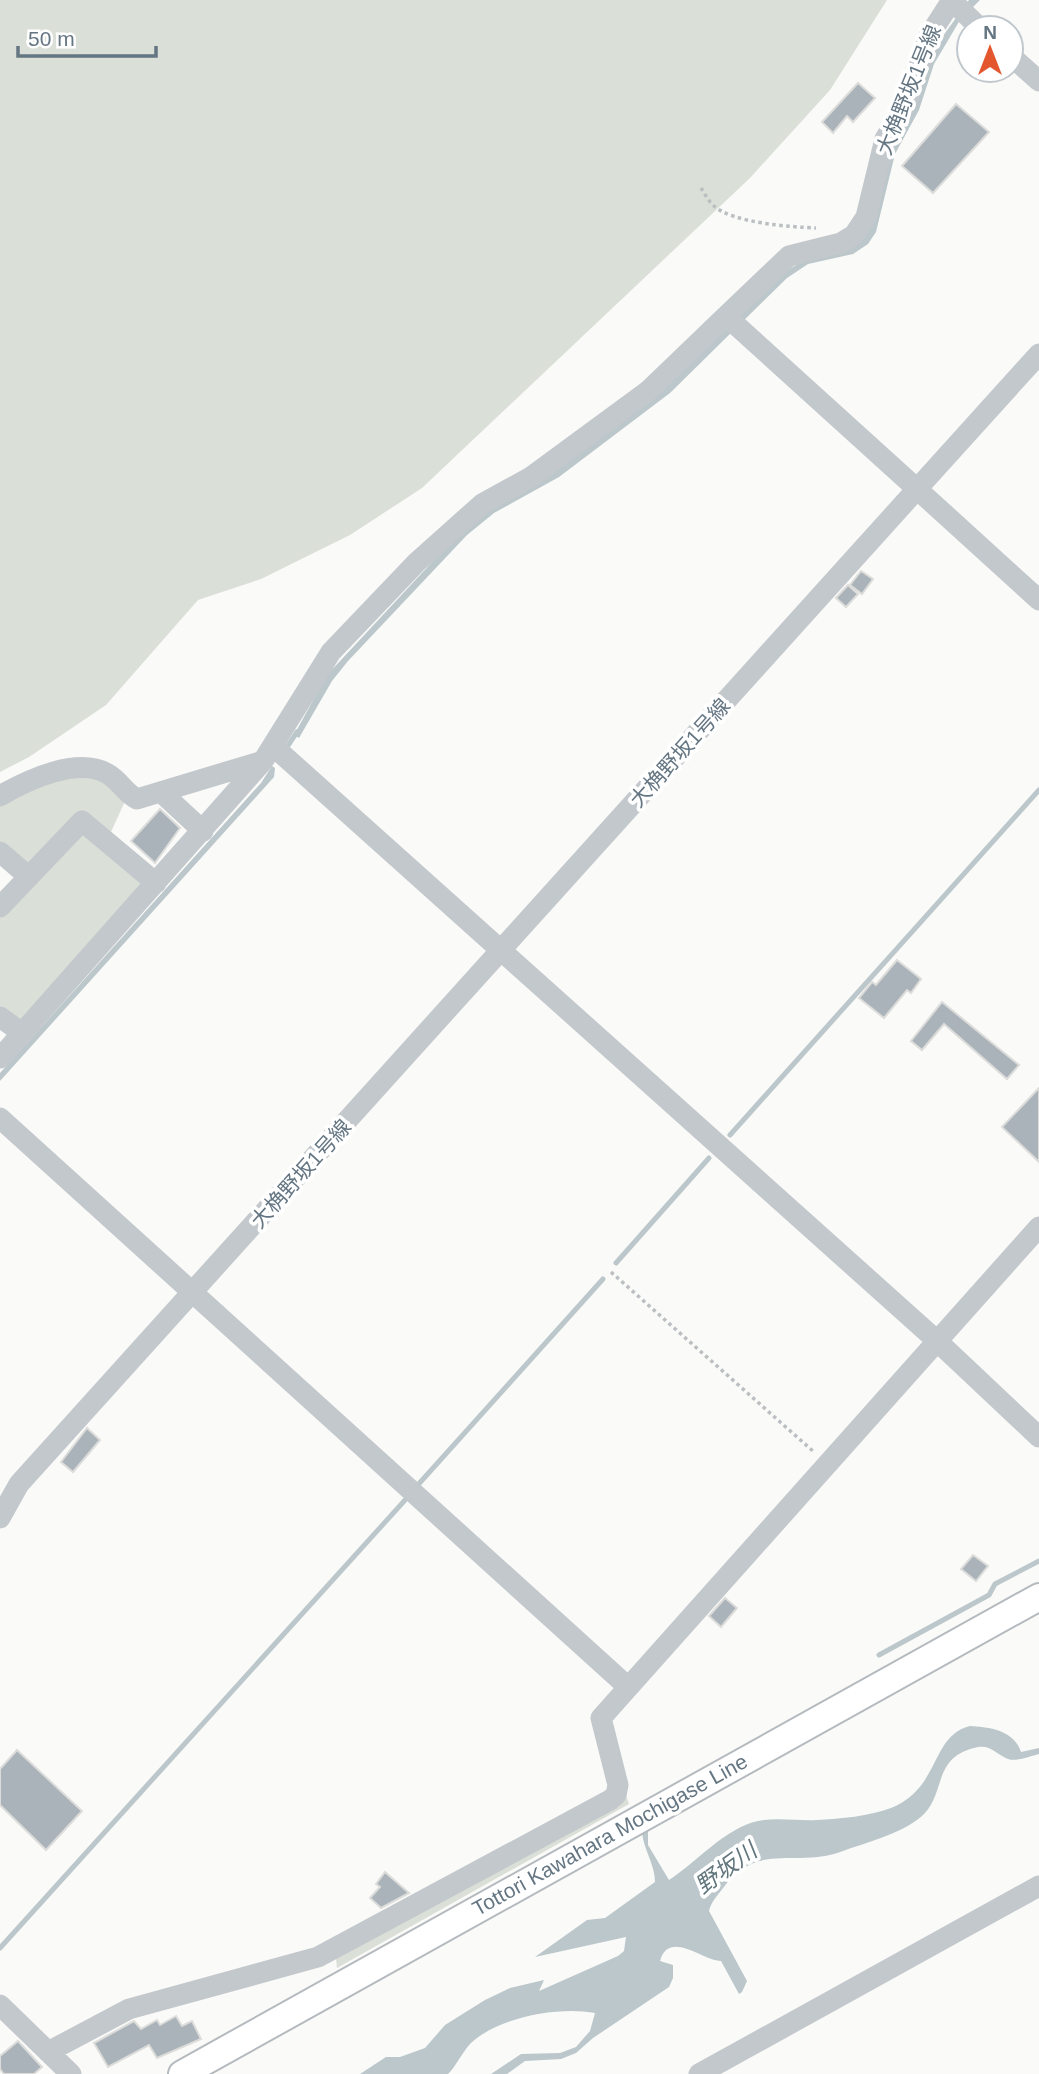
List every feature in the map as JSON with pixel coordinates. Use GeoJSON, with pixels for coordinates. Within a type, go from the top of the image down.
{"type":"FeatureCollection","features":[{"type":"Feature","properties":{"kind":"main road","name":"Tottori Kawahara Mochigase Line"},"geometry":{"type":"LineString","coordinates":[[182,2074],[1039,1597]]}},
{"type":"Feature","properties":{"kind":"street"},"geometry":{"type":"LineString","coordinates":[[952,0],[966,14]]}},
{"type":"Feature","properties":{"kind":"street","name":"大桷野坂1号線"},"geometry":{"type":"LineString","coordinates":[[851,237],[866,217],[885,139],[909,97],[920,58],[940,14],[952,0]]}},
{"type":"Feature","properties":{"kind":"street"},"geometry":{"type":"LineString","coordinates":[[1025,68],[1039,80]]}},
{"type":"Feature","properties":{"kind":"street"},"geometry":{"type":"LineString","coordinates":[[0,1058],[203,831],[268,754],[312,678],[331,652],[455,525],[482,504],[531,477],[629,406],[683,359],[789,256],[841,243],[851,237]]}},
{"type":"Feature","properties":{"kind":"street"},"geometry":{"type":"LineString","coordinates":[[726,316],[1039,600]]}},
{"type":"Feature","properties":{"kind":"street","name":"大桷野坂1号線"},"geometry":{"type":"LineString","coordinates":[[0,1517],[19,1484],[1039,354]]}},
{"type":"Feature","properties":{"kind":"street"},"geometry":{"type":"LineString","coordinates":[[0,796],[28,780],[73,769],[94,769],[107,773],[136,799],[162,793],[268,754]]}},
{"type":"Feature","properties":{"kind":"street"},"geometry":{"type":"LineString","coordinates":[[268,754],[502,951],[936,1340],[1039,1437]]}},
{"type":"Feature","properties":{"kind":"street"},"geometry":{"type":"LineString","coordinates":[[162,793],[203,831]]}},
{"type":"Feature","properties":{"kind":"street"},"geometry":{"type":"LineString","coordinates":[[0,907],[82,821],[156,883]]}},
{"type":"Feature","properties":{"kind":"street"},"geometry":{"type":"LineString","coordinates":[[0,852],[29,877]]}},
{"type":"Feature","properties":{"kind":"street"},"geometry":{"type":"LineString","coordinates":[[0,1017],[22,1033]]}},
{"type":"Feature","properties":{"kind":"street"},"geometry":{"type":"LineString","coordinates":[[0,1118],[192,1295],[628,1687]]}},
{"type":"Feature","properties":{"kind":"street"},"geometry":{"type":"LineString","coordinates":[[48,2052],[129,2009],[318,1957],[610,1800],[616,1795],[618,1785],[601,1718],[1039,1227]]}},
{"type":"Feature","properties":{"kind":"street"},"geometry":{"type":"LineString","coordinates":[[699,2074],[1039,1886]]}},
{"type":"Feature","properties":{"kind":"street"},"geometry":{"type":"LineString","coordinates":[[0,2005],[71,2074]]}},
{"type":"Feature","properties":{"kind":"path"},"geometry":{"type":"LineString","coordinates":[[701,188],[715,207],[732,215],[767,223],[844,230],[851,237]]}},
{"type":"Feature","properties":{"kind":"path"},"geometry":{"type":"LineString","coordinates":[[611,1272],[827,1463]]}},
{"type":"Feature","properties":{"kind":"shaded area"},"geometry":{"type":"Polygon","coordinates":[[[0,0],[887,0],[830,90],[750,178],[422,488],[350,535],[261,579],[198,600],[106,705],[29,757],[0,772],[0,0]]]}},
{"type":"Feature","properties":{"kind":"shaded area"},"geometry":{"type":"Polygon","coordinates":[[[94,774],[126,799],[110,834],[90,817],[28,870],[0,846],[0,801],[27,787],[94,774]]]}},
{"type":"Feature","properties":{"kind":"shaded area"},"geometry":{"type":"Polygon","coordinates":[[[80,832],[147,886],[22,1020],[0,1009],[0,915],[80,832]]]}},
{"type":"Feature","properties":{"kind":"shaded area"},"geometry":{"type":"Polygon","coordinates":[[[621,1780],[629,1804],[337,1968],[336,1959],[619,1800],[621,1780]]]}},
{"type":"Feature","properties":{"kind":"water"},"geometry":{"type":"Polygon","coordinates":[[[969,0],[980,0],[966,14],[959,14],[969,0]]]}},
{"type":"Feature","properties":{"kind":"water"},"geometry":{"type":"Polygon","coordinates":[[[955,19],[955,28],[934,64],[919,110],[895,154],[876,232],[868,244],[853,254],[808,264],[787,278],[670,393],[559,477],[494,513],[467,535],[348,661],[332,681],[299,738],[294,735],[327,675],[461,531],[783,274],[806,258],[851,248],[935,47],[955,19]]]}},
{"type":"Feature","properties":{"kind":"water"},"geometry":{"type":"Polygon","coordinates":[[[272,766],[275,768],[274,777],[0,1081],[0,1073],[261,783],[272,766]]]}},
{"type":"Feature","properties":{"kind":"water","name":"野坂川"},"geometry":{"type":"Polygon","coordinates":[[[970,1726],[1000,1731],[1013,1739],[1021,1752],[1039,1748],[1039,1754],[1012,1760],[984,1747],[961,1753],[946,1767],[925,1813],[908,1826],[826,1856],[778,1858],[750,1864],[736,1873],[723,1888],[709,1911],[747,1981],[739,1994],[721,1961],[687,1949],[671,1948],[664,1952],[660,1961],[673,1965],[673,1978],[669,1987],[593,2038],[576,2053],[561,2059],[525,2061],[507,2074],[491,2074],[521,2054],[560,2053],[576,2047],[590,2031],[595,2013],[547,2013],[497,2026],[471,2043],[448,2074],[360,2074],[386,2057],[400,2057],[425,2048],[445,2025],[510,1988],[544,1980],[539,1991],[624,1951],[626,1937],[535,1957],[587,1920],[605,1918],[655,1882],[642,1833],[648,1830],[648,1845],[669,1880],[723,1838],[758,1821],[845,1818],[883,1811],[907,1799],[919,1788],[948,1740],[970,1726]]]}},
{"type":"Feature","properties":{"kind":"building"},"geometry":{"type":"Polygon","coordinates":[[[858,83],[875,98],[853,122],[847,116],[833,133],[822,122],[858,83]]]}},
{"type":"Feature","properties":{"kind":"building"},"geometry":{"type":"Polygon","coordinates":[[[956,104],[989,132],[933,193],[902,166],[956,104]]]}},
{"type":"Feature","properties":{"kind":"building"},"geometry":{"type":"Polygon","coordinates":[[[861,571],[873,579],[862,594],[850,585],[861,571]]]}},
{"type":"Feature","properties":{"kind":"building"},"geometry":{"type":"Polygon","coordinates":[[[848,585],[858,594],[846,607],[836,598],[848,585]]]}},
{"type":"Feature","properties":{"kind":"building"},"geometry":{"type":"Polygon","coordinates":[[[160,809],[180,828],[155,863],[131,841],[160,809]]]}},
{"type":"Feature","properties":{"kind":"building"},"geometry":{"type":"Polygon","coordinates":[[[897,960],[921,979],[911,993],[907,990],[884,1018],[859,998],[872,982],[876,985],[897,960]]]}},
{"type":"Feature","properties":{"kind":"building"},"geometry":{"type":"Polygon","coordinates":[[[942,1002],[1019,1065],[1007,1079],[944,1024],[922,1050],[911,1041],[942,1002]]]}},
{"type":"Feature","properties":{"kind":"building"},"geometry":{"type":"Polygon","coordinates":[[[1039,1088],[1039,1162],[1002,1127],[1039,1088]]]}},
{"type":"Feature","properties":{"kind":"building"},"geometry":{"type":"Polygon","coordinates":[[[87,1428],[100,1440],[73,1472],[61,1462],[87,1428]]]}},
{"type":"Feature","properties":{"kind":"building"},"geometry":{"type":"Polygon","coordinates":[[[973,1555],[988,1566],[976,1581],[961,1569],[973,1555]]]}},
{"type":"Feature","properties":{"kind":"building"},"geometry":{"type":"Polygon","coordinates":[[[725,1598],[737,1608],[721,1627],[709,1616],[725,1598]]]}},
{"type":"Feature","properties":{"kind":"building"},"geometry":{"type":"Polygon","coordinates":[[[17,1750],[82,1811],[46,1850],[0,1805],[0,1769],[17,1750]]]}},
{"type":"Feature","properties":{"kind":"building"},"geometry":{"type":"Polygon","coordinates":[[[385,1872],[409,1893],[381,1908],[370,1898],[380,1887],[376,1884],[385,1872]]]}},
{"type":"Feature","properties":{"kind":"building"},"geometry":{"type":"Polygon","coordinates":[[[176,2016],[182,2026],[192,2021],[201,2039],[157,2058],[149,2045],[108,2067],[94,2043],[134,2021],[141,2029],[157,2020],[160,2025],[176,2016]]]}},
{"type":"Feature","properties":{"kind":"building"},"geometry":{"type":"Polygon","coordinates":[[[18,2041],[42,2067],[34,2074],[4,2074],[0,2069],[0,2056],[18,2041]]]}},
{"type":"Feature","properties":{"kind":"waterway"},"geometry":{"type":"LineString","coordinates":[[285,750],[297,732]]}},
{"type":"Feature","properties":{"kind":"waterway"},"geometry":{"type":"LineString","coordinates":[[730,1135],[1039,790]]}},
{"type":"Feature","properties":{"kind":"waterway"},"geometry":{"type":"LineString","coordinates":[[616,1263],[709,1158]]}},
{"type":"Feature","properties":{"kind":"waterway"},"geometry":{"type":"LineString","coordinates":[[416,1487],[603,1279]]}},
{"type":"Feature","properties":{"kind":"waterway"},"geometry":{"type":"LineString","coordinates":[[0,1948],[406,1499]]}},
{"type":"Feature","properties":{"kind":"waterway"},"geometry":{"type":"LineString","coordinates":[[879,1655],[989,1595],[995,1584],[1039,1561]]}}]}
